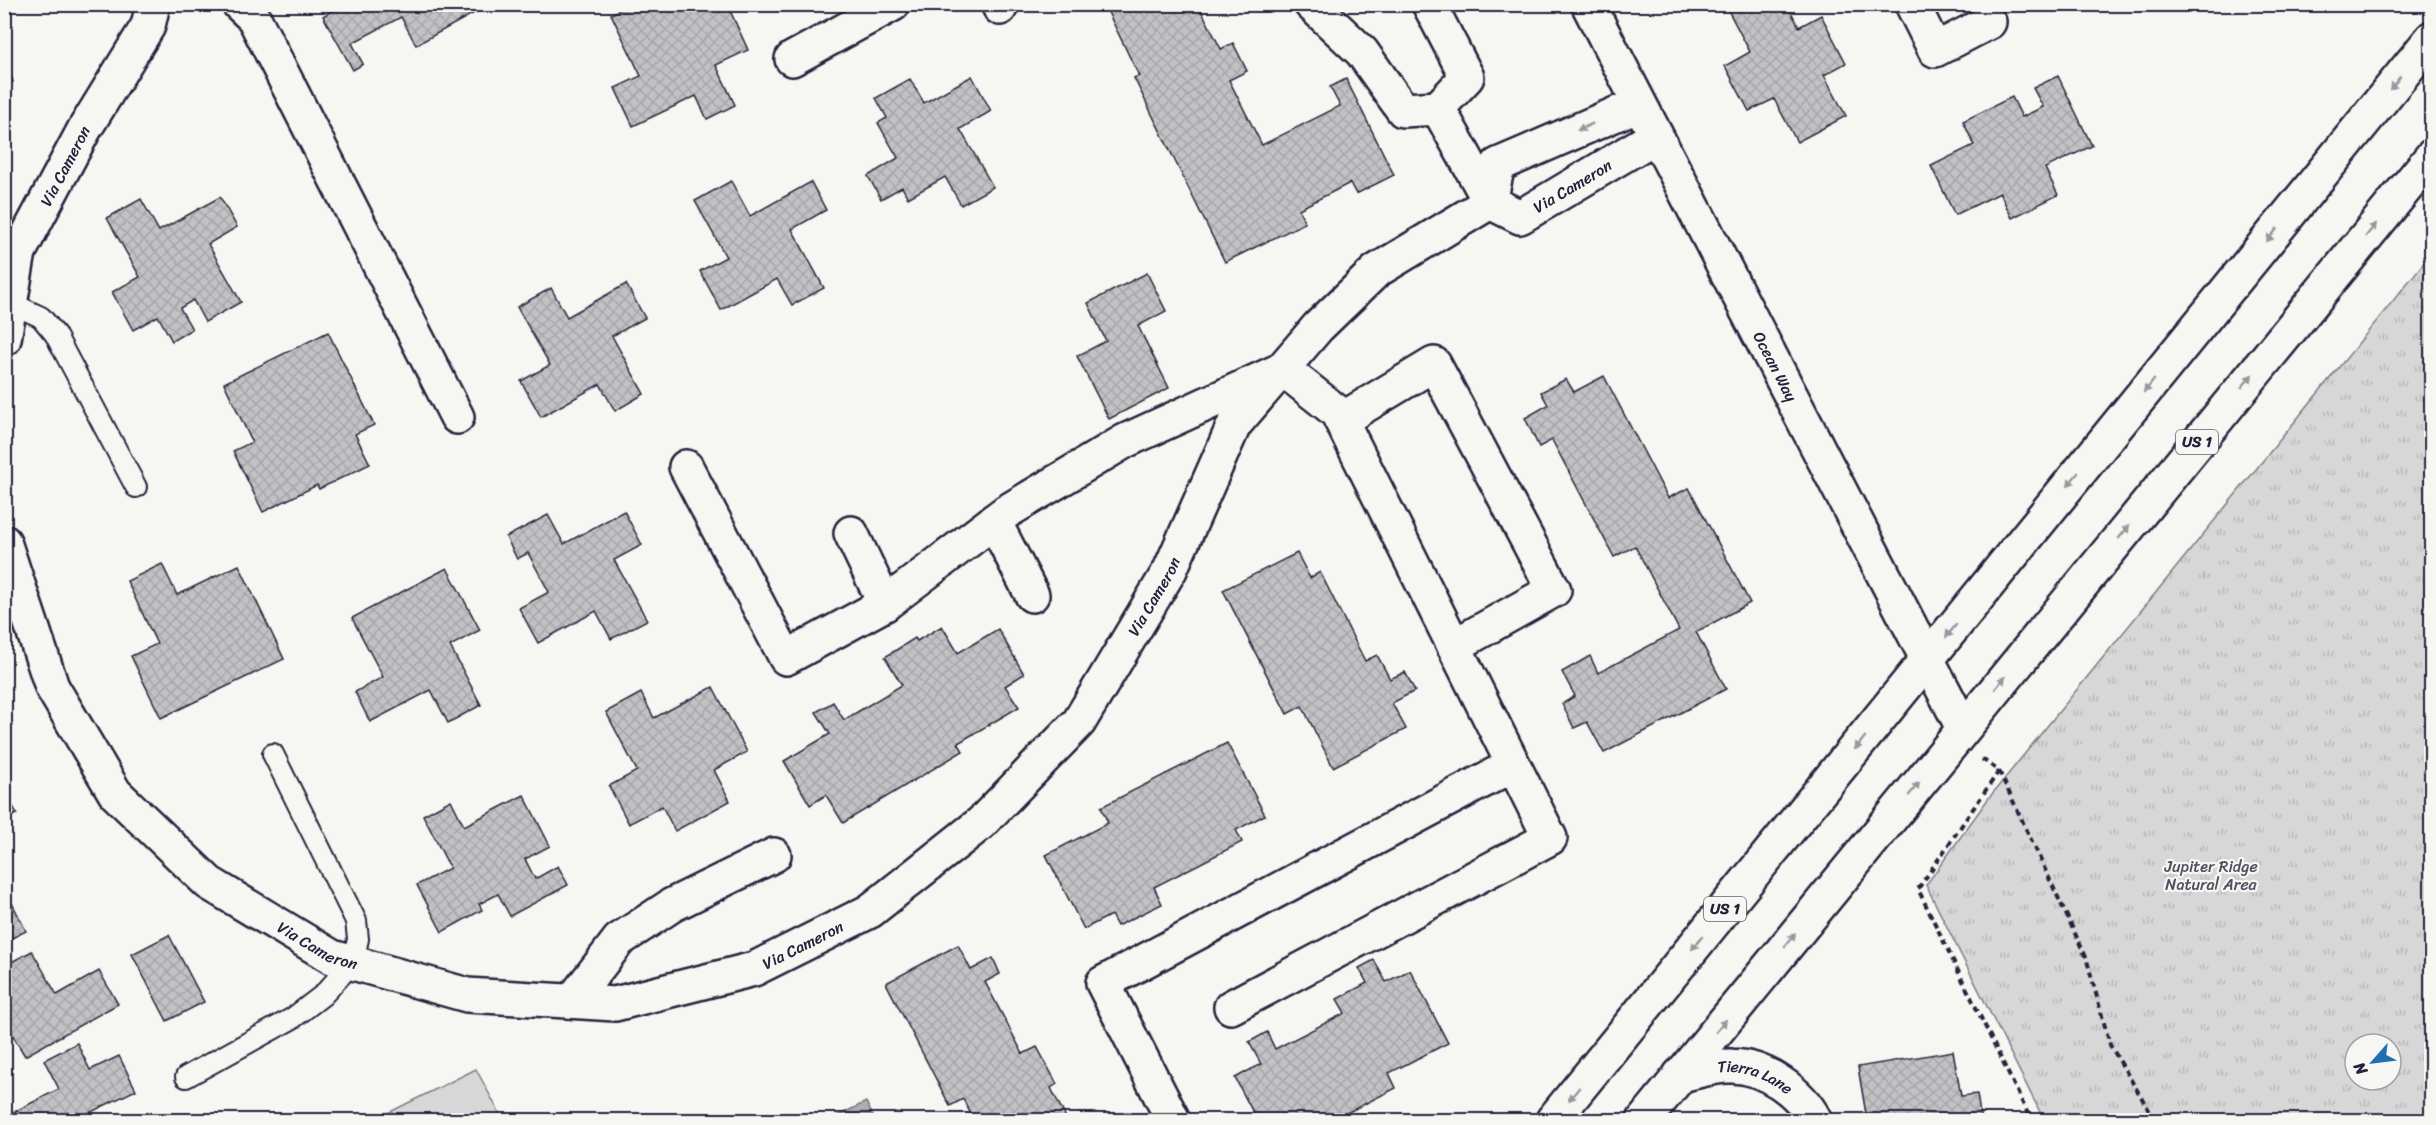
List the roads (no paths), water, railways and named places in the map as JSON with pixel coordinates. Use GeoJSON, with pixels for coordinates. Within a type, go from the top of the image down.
{"type":"FeatureCollection","features":[{"type":"Feature","properties":{"kind":"street","name":"Via Cameron"},"geometry":{"type":"LineString","coordinates":[[4,339],[11,303],[12,249],[148,26],[153,4]]}},
{"type":"Feature","properties":{"kind":"street"},"geometry":{"type":"LineString","coordinates":[[239,4],[254,18],[457,417]]}},
{"type":"Feature","properties":{"kind":"street"},"geometry":{"type":"LineString","coordinates":[[792,59],[893,4]]}},
{"type":"Feature","properties":{"kind":"street"},"geometry":{"type":"LineString","coordinates":[[1311,4],[1362,52],[1403,110],[1438,108],[1467,77],[1429,4]]}},
{"type":"Feature","properties":{"kind":"street","name":"Ocean Way"},"geometry":{"type":"LineString","coordinates":[[1588,4],[1963,728]]}},
{"type":"Feature","properties":{"kind":"street"},"geometry":{"type":"LineString","coordinates":[[1912,4],[1935,50],[1989,22]]}},
{"type":"Feature","properties":{"kind":"street","name":"US 1"},"geometry":{"type":"LineString","coordinates":[[1553,1120],[2432,38]]}},
{"type":"Feature","properties":{"kind":"street"},"geometry":{"type":"LineString","coordinates":[[1490,202],[1498,165],[1639,104]]}},
{"type":"Feature","properties":{"kind":"street"},"geometry":{"type":"LineString","coordinates":[[1438,108],[1490,202]]}},
{"type":"Feature","properties":{"kind":"street","name":"Via Cameron"},"geometry":{"type":"LineString","coordinates":[[4,542],[52,687],[116,793],[209,883],[332,957],[466,995],[615,1004],[754,969],[870,911],[981,823],[1079,723],[1170,570],[1234,425],[1318,327],[1376,271],[1490,202],[1520,217],[1656,136]]}},
{"type":"Feature","properties":{"kind":"street","name":"US 1"},"geometry":{"type":"LineString","coordinates":[[1644,1120],[2432,156]]}},
{"type":"Feature","properties":{"kind":"street"},"geometry":{"type":"LineString","coordinates":[[1341,420],[1434,364],[1554,590],[1454,646]]}},
{"type":"Feature","properties":{"kind":"street"},"geometry":{"type":"LineString","coordinates":[[687,467],[786,658],[885,604],[1006,512],[1125,441],[1283,369],[1337,412],[1550,838],[1231,1007]]}},
{"type":"Feature","properties":{"kind":"street"},"geometry":{"type":"LineString","coordinates":[[994,521],[1032,595]]}},
{"type":"Feature","properties":{"kind":"street"},"geometry":{"type":"LineString","coordinates":[[851,533],[885,604]]}},
{"type":"Feature","properties":{"kind":"street"},"geometry":{"type":"LineString","coordinates":[[1173,1120],[1103,982],[1513,765]]}},
{"type":"Feature","properties":{"kind":"street"},"geometry":{"type":"LineString","coordinates":[[572,1001],[619,940],[672,905],[774,855]]}},
{"type":"Feature","properties":{"kind":"street","name":"Tierra Lane"},"geometry":{"type":"LineString","coordinates":[[1680,1075],[1730,1066],[1758,1070],[1790,1091],[1810,1110],[1815,1120]]}},
{"type":"Feature","properties":{"kind":"lane"},"geometry":{"type":"LineString","coordinates":[[11,303],[41,317],[55,334],[136,487]]}},
{"type":"Feature","properties":{"kind":"lane"},"geometry":{"type":"LineString","coordinates":[[186,1077],[293,1018],[323,995],[353,962],[358,939],[356,921],[273,754]]}},
{"type":"Feature","properties":{"kind":"park label","name":"Jupiter Ridge Natural Area"},"geometry":{"type":"Point","coordinates":[2211,875]}}]}
